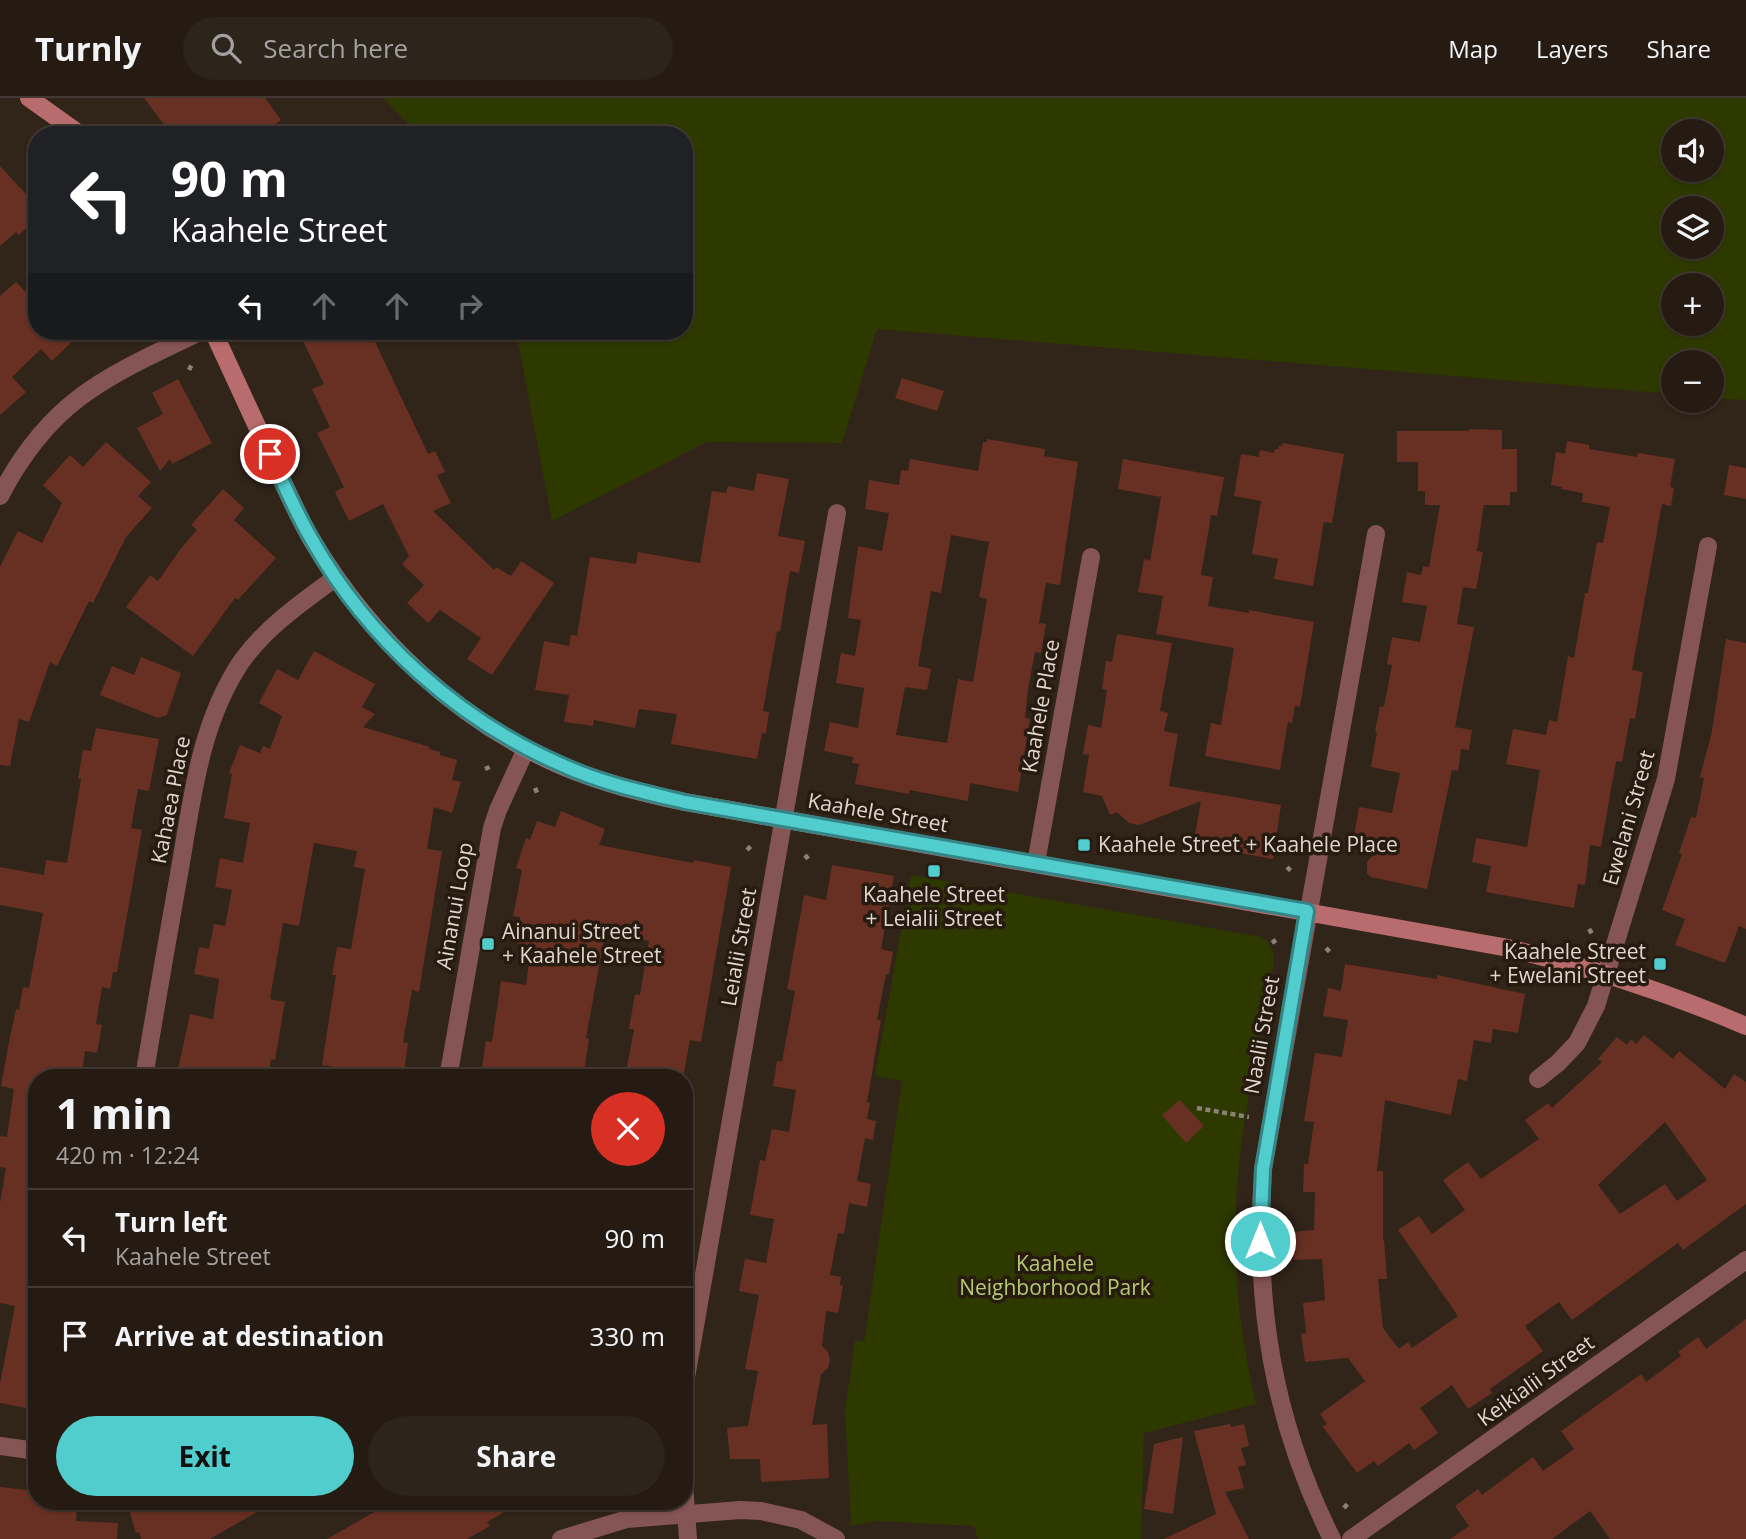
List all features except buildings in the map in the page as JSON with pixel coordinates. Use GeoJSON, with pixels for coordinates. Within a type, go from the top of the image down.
{"type":"FeatureCollection","features":[{"type":"Feature","properties":{"kind":"street"},"geometry":{"type":"LineString","coordinates":[[29,98],[68,126]]}},
{"type":"Feature","properties":{"kind":"street"},"geometry":{"type":"LineString","coordinates":[[0,496],[37,437],[84,392],[120,370],[183,340]]}},
{"type":"Feature","properties":{"kind":"street","name":"Kaahele Street"},"geometry":{"type":"LineString","coordinates":[[217,340],[293,503],[335,578],[384,639],[411,666],[479,719],[526,749],[576,771],[639,792],[1503,947],[1606,974],[1679,998],[1746,1027]]}},
{"type":"Feature","properties":{"kind":"street","name":"Leialii Street"},"geometry":{"type":"LineString","coordinates":[[693,1338],[837,513]]}},
{"type":"Feature","properties":{"kind":"street","name":"Naalii Street"},"geometry":{"type":"LineString","coordinates":[[1332,1539],[1295,1455],[1280,1403],[1268,1337],[1259,1219],[1263,1169],[1307,911],[1376,534]]}},
{"type":"Feature","properties":{"kind":"street","name":"Ewelani Street"},"geometry":{"type":"LineString","coordinates":[[1538,1079],[1569,1054],[1586,1030],[1606,974],[1666,779],[1708,546]]}},
{"type":"Feature","properties":{"kind":"street","name":"Kaahele Place"},"geometry":{"type":"LineString","coordinates":[[1036,863],[1091,557]]}},
{"type":"Feature","properties":{"kind":"street","name":"Kahaea Place"},"geometry":{"type":"LineString","coordinates":[[146,1069],[194,789],[211,720],[225,689],[258,641],[278,621],[335,578]]}},
{"type":"Feature","properties":{"kind":"street","name":"Ainanui Loop"},"geometry":{"type":"LineString","coordinates":[[449,1069],[492,828],[526,749]]}},
{"type":"Feature","properties":{"kind":"street","name":"Keikialii Street"},"geometry":{"type":"LineString","coordinates":[[1351,1539],[1746,1259]]}},
{"type":"Feature","properties":{"kind":"street"},"geometry":{"type":"LineString","coordinates":[[0,1447],[28,1450]]}},
{"type":"Feature","properties":{"kind":"street"},"geometry":{"type":"LineString","coordinates":[[686,1510],[688,1539]]}},
{"type":"Feature","properties":{"kind":"street"},"geometry":{"type":"LineString","coordinates":[[561,1539],[627,1519],[761,1511],[801,1520],[836,1539]]}},
{"type":"Feature","properties":{"kind":"path"},"geometry":{"type":"LineString","coordinates":[[189,370],[192,364]]}},
{"type":"Feature","properties":{"kind":"path"},"geometry":{"type":"LineString","coordinates":[[485,769],[492,766]]}},
{"type":"Feature","properties":{"kind":"path"},"geometry":{"type":"LineString","coordinates":[[535,788],[538,795]]}},
{"type":"Feature","properties":{"kind":"path"},"geometry":{"type":"LineString","coordinates":[[747,850],[752,845]]}},
{"type":"Feature","properties":{"kind":"path"},"geometry":{"type":"LineString","coordinates":[[1589,929],[1593,935]]}},
{"type":"Feature","properties":{"kind":"path"},"geometry":{"type":"LineString","coordinates":[[1639,949],[1645,946]]}},
{"type":"Feature","properties":{"kind":"path"},"geometry":{"type":"LineString","coordinates":[[1197,1108],[1248,1117]]}},
{"type":"Feature","properties":{"kind":"path"},"geometry":{"type":"LineString","coordinates":[[1344,1508],[1349,1502]]}},
{"type":"Feature","properties":{"kind":"green space"},"geometry":{"type":"Polygon","coordinates":[[[383,98],[1746,98],[1746,400],[1724,399],[1724,350],[1661,350],[1661,393],[877,329],[842,443],[707,442],[552,521],[518,340],[693,340],[693,126],[410,126],[383,98]]]}},
{"type":"Feature","properties":{"kind":"green space","name":"Kaahele Neighborhood Park"},"geometry":{"type":"Polygon","coordinates":[[[911,875],[1262,937],[1272,950],[1274,960],[1243,1130],[1235,1242],[1245,1350],[1256,1404],[1144,1433],[1141,1539],[978,1539],[974,1526],[877,1521],[851,1526],[845,1411],[855,1340],[864,1342],[902,1081],[875,1076],[911,875]]]}},
{"type":"Feature","properties":{"kind":"place","name":"Kaahele Street + Kaahele Place"},"geometry":{"type":"Point","coordinates":[1084,845]}},
{"type":"Feature","properties":{"kind":"place","name":"Kaahele Street + Leialii Street"},"geometry":{"type":"Point","coordinates":[934,871]}},
{"type":"Feature","properties":{"kind":"place","name":"Ainanui Street + Kaahele Street"},"geometry":{"type":"Point","coordinates":[488,944]}},
{"type":"Feature","properties":{"kind":"place","name":"Kaahele Street + Ewelani Street"},"geometry":{"type":"Point","coordinates":[1660,964]}},
{"type":"Feature","properties":{"kind":"route"},"geometry":{"type":"LineString","coordinates":[[270,454],[312,540],[335,578],[384,639],[411,666],[479,719],[526,749],[564,766],[639,792],[685,802],[1307,911],[1263,1169],[1260,1241]]}}]}
